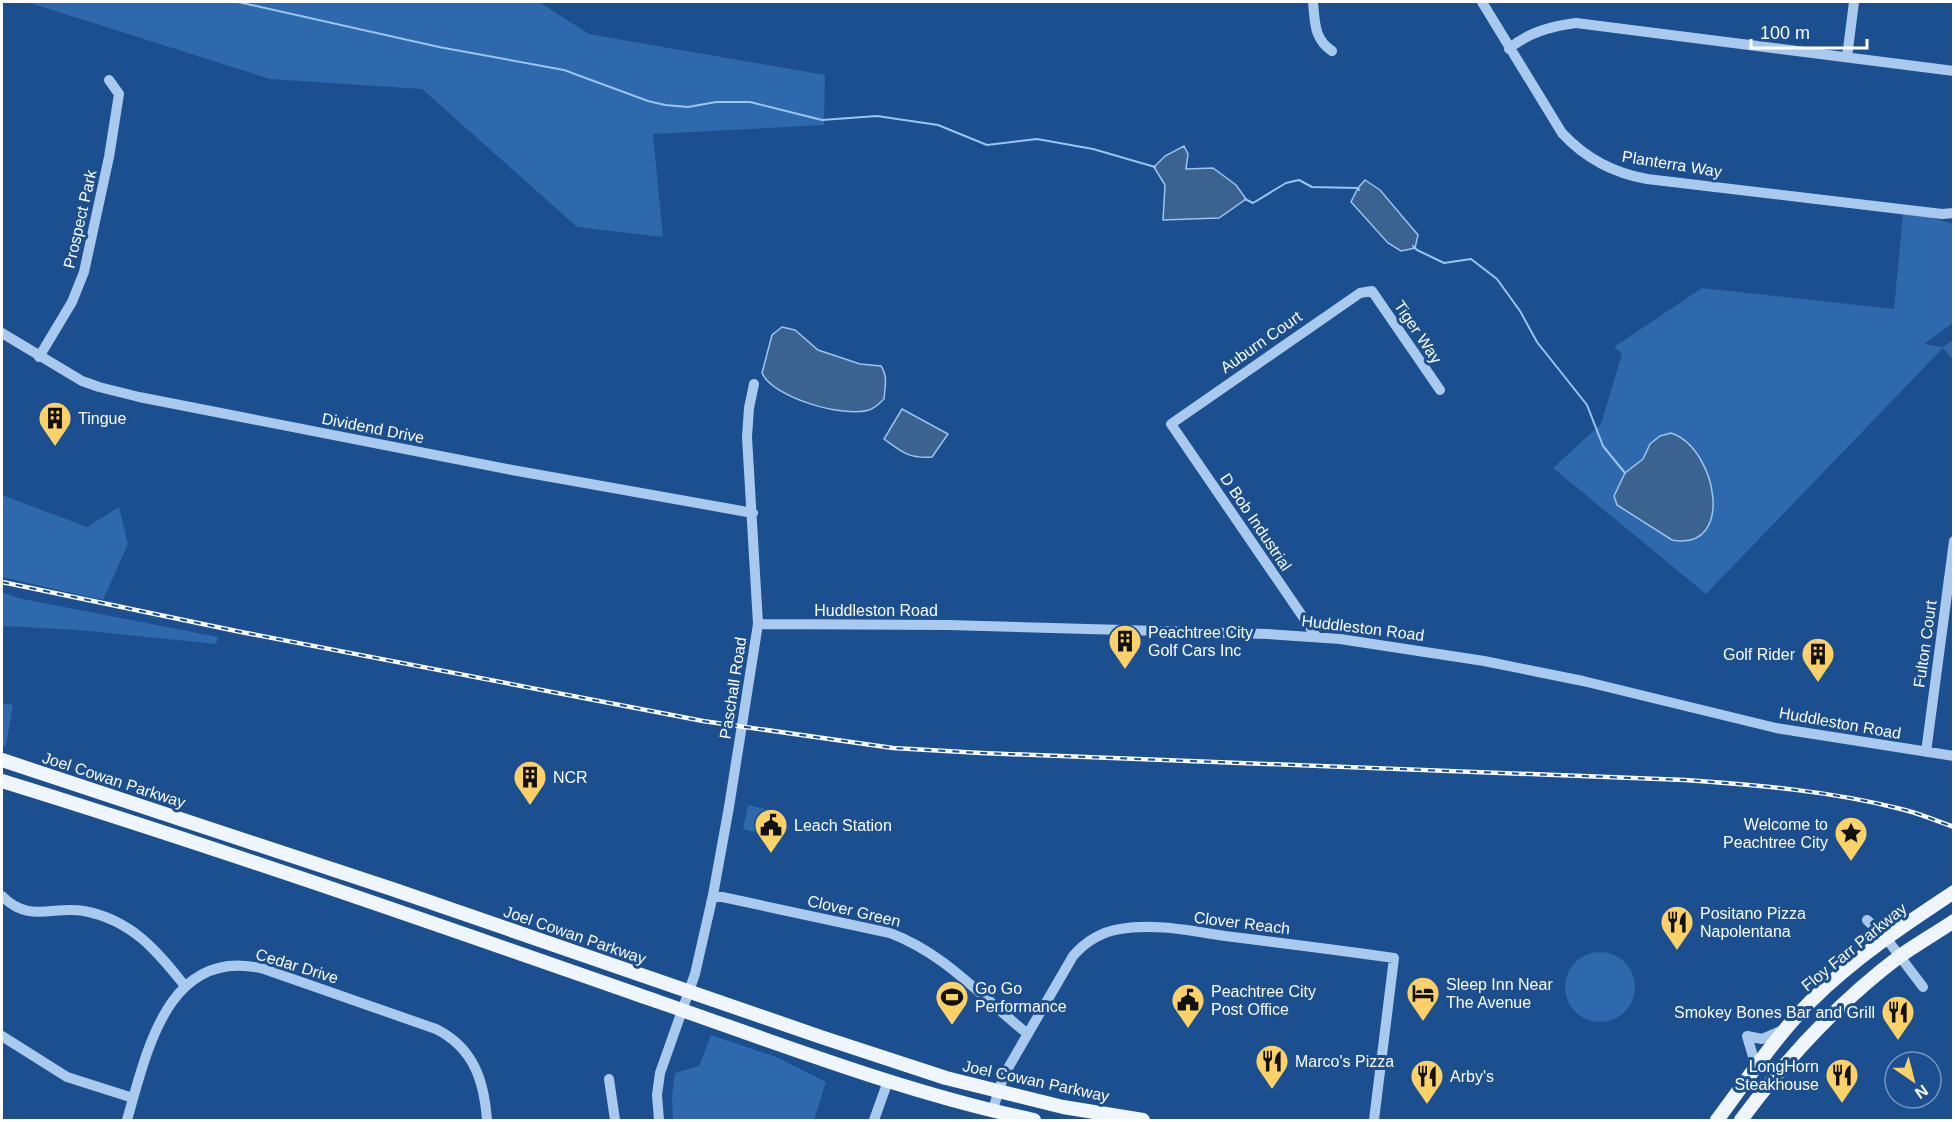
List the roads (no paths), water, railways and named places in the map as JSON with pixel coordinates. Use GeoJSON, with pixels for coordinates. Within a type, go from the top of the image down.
{"type":"FeatureCollection","features":[{"type":"Feature","properties":{"kind":"main road","name":"Joel Cowan Parkway"},"geometry":{"type":"LineString","coordinates":[[2,760],[395,890],[946,1078],[1000,1085],[1063,1107],[1143,1120]]}},
{"type":"Feature","properties":{"kind":"main road"},"geometry":{"type":"LineString","coordinates":[[2,781],[389,908],[888,1081],[992,1112],[1034,1120]]}},
{"type":"Feature","properties":{"kind":"main road","name":"Floy Farr Parkway"},"geometry":{"type":"LineString","coordinates":[[1717,1120],[1788,1026],[1824,989],[1886,938],[1953,892]]}},
{"type":"Feature","properties":{"kind":"main road"},"geometry":{"type":"LineString","coordinates":[[1741,1120],[1805,1042],[1843,1005],[1900,956],[1953,921]]}},
{"type":"Feature","properties":{"kind":"street"},"geometry":{"type":"LineString","coordinates":[[1313,2],[1321,44],[1332,51]]}},
{"type":"Feature","properties":{"kind":"street","name":"Planterra Way"},"geometry":{"type":"LineString","coordinates":[[1482,2],[1562,133],[1575,148],[1588,158],[1623,174],[1942,214],[1953,213]]}},
{"type":"Feature","properties":{"kind":"street"},"geometry":{"type":"LineString","coordinates":[[1847,57],[1854,2]]}},
{"type":"Feature","properties":{"kind":"street"},"geometry":{"type":"LineString","coordinates":[[1509,49],[1548,27],[1576,23],[1953,70]]}},
{"type":"Feature","properties":{"kind":"street","name":"Prospect Park"},"geometry":{"type":"LineString","coordinates":[[39,357],[72,302],[84,272],[110,157],[119,94],[109,80]]}},
{"type":"Feature","properties":{"kind":"street","name":"Planterra Way"},"geometry":{"type":"LineString","coordinates":[[1942,214],[1953,219]]}},
{"type":"Feature","properties":{"kind":"street","name":"Tiger Way"},"geometry":{"type":"LineString","coordinates":[[1372,291],[1440,390]]}},
{"type":"Feature","properties":{"kind":"street","name":"Auburn Court"},"geometry":{"type":"LineString","coordinates":[[1171,424],[1334,310],[1360,293],[1372,291]]}},
{"type":"Feature","properties":{"kind":"street","name":"Dividend Drive"},"geometry":{"type":"LineString","coordinates":[[2,333],[82,381],[139,397],[489,466],[753,513]]}},
{"type":"Feature","properties":{"kind":"street","name":"Paschall Road"},"geometry":{"type":"LineString","coordinates":[[659,1120],[657,1095],[660,1073],[696,974],[713,896],[758,624],[747,437],[749,408],[754,384]]}},
{"type":"Feature","properties":{"kind":"street","name":"D Bob Industrial"},"geometry":{"type":"LineString","coordinates":[[1171,424],[1316,636]]}},
{"type":"Feature","properties":{"kind":"street","name":"Fulton Court"},"geometry":{"type":"LineString","coordinates":[[1926,752],[1953,541]]}},
{"type":"Feature","properties":{"kind":"street","name":"Huddleston Road"},"geometry":{"type":"LineString","coordinates":[[758,624],[948,625],[1316,636],[1431,651],[1583,681],[1776,728],[1953,756]]}},
{"type":"Feature","properties":{"kind":"street"},"geometry":{"type":"LineString","coordinates":[[2,896],[14,905],[31,912],[81,911],[113,921],[138,934],[148,943],[185,986]]}},
{"type":"Feature","properties":{"kind":"street","name":"Clover Green"},"geometry":{"type":"LineString","coordinates":[[713,896],[890,933],[907,939],[936,955],[1028,1035]]}},
{"type":"Feature","properties":{"kind":"street"},"geometry":{"type":"LineString","coordinates":[[1867,920],[1886,938],[1923,987]]}},
{"type":"Feature","properties":{"kind":"street","name":"Clover Reach"},"geometry":{"type":"LineString","coordinates":[[992,1112],[1000,1085],[1073,956],[1102,933],[1120,929],[1149,928],[1197,932],[1394,958],[1374,1120]]}},
{"type":"Feature","properties":{"kind":"street","name":"Cedar Drive"},"geometry":{"type":"LineString","coordinates":[[127,1120],[146,1056],[160,1020],[172,1000],[185,986],[215,968],[252,966],[449,1035],[470,1057],[482,1083],[486,1120]]}},
{"type":"Feature","properties":{"kind":"street"},"geometry":{"type":"LineString","coordinates":[[1749,1077],[1755,1063],[1747,1036],[1762,1039],[1788,1026]]}},
{"type":"Feature","properties":{"kind":"street"},"geometry":{"type":"LineString","coordinates":[[2,1036],[67,1077],[133,1098]]}},
{"type":"Feature","properties":{"kind":"street"},"geometry":{"type":"LineString","coordinates":[[609,1079],[615,1120]]}},
{"type":"Feature","properties":{"kind":"street"},"geometry":{"type":"LineString","coordinates":[[874,1120],[888,1081]]}},
{"type":"Feature","properties":{"kind":"waterway"},"geometry":{"type":"LineString","coordinates":[[238,2],[439,47],[564,70],[665,105],[688,107],[716,102],[750,102],[822,120],[877,116],[938,125],[987,145],[1037,139],[1093,149],[1155,167]]}},
{"type":"Feature","properties":{"kind":"waterway"},"geometry":{"type":"LineString","coordinates":[[1245,199],[1253,203],[1286,183],[1299,180],[1312,187],[1358,188],[1359,190]]}},
{"type":"Feature","properties":{"kind":"waterway"},"geometry":{"type":"LineString","coordinates":[[1413,246],[1444,263],[1471,259],[1497,279],[1520,311],[1537,342],[1587,405],[1603,446],[1625,473]]}},
{"type":"Feature","properties":{"kind":"railway"},"geometry":{"type":"LineString","coordinates":[[2,582],[241,632],[703,721],[893,748],[1712,782],[1794,790],[1875,803],[1908,811],[1954,827]]}},
{"type":"Feature","properties":{"kind":"place","name":"Tingue"},"geometry":{"type":"Point","coordinates":[55,447]}},
{"type":"Feature","properties":{"kind":"place","name":"Peachtree City Golf Cars Inc"},"geometry":{"type":"Point","coordinates":[1125,670]}},
{"type":"Feature","properties":{"kind":"place","name":"Golf Rider"},"geometry":{"type":"Point","coordinates":[1818,683]}},
{"type":"Feature","properties":{"kind":"place","name":"NCR"},"geometry":{"type":"Point","coordinates":[530,806]}},
{"type":"Feature","properties":{"kind":"place","name":"Leach Station"},"geometry":{"type":"Point","coordinates":[771,854]}},
{"type":"Feature","properties":{"kind":"place","name":"Welcome to Peachtree City"},"geometry":{"type":"Point","coordinates":[1851,862]}},
{"type":"Feature","properties":{"kind":"place","name":"Positano Pizza Napolentana"},"geometry":{"type":"Point","coordinates":[1677,951]}},
{"type":"Feature","properties":{"kind":"place","name":"Sleep Inn Near The Avenue"},"geometry":{"type":"Point","coordinates":[1423,1022]}},
{"type":"Feature","properties":{"kind":"place","name":"Go Go Performance"},"geometry":{"type":"Point","coordinates":[952,1026]}},
{"type":"Feature","properties":{"kind":"place","name":"Peachtree City Post Office"},"geometry":{"type":"Point","coordinates":[1188,1029]}},
{"type":"Feature","properties":{"kind":"place","name":"Smokey Bones Bar and Grill"},"geometry":{"type":"Point","coordinates":[1898,1041]}},
{"type":"Feature","properties":{"kind":"place","name":"Marco's Pizza"},"geometry":{"type":"Point","coordinates":[1272,1090]}},
{"type":"Feature","properties":{"kind":"place","name":"LongHorn Steakhouse"},"geometry":{"type":"Point","coordinates":[1842,1104]}},
{"type":"Feature","properties":{"kind":"place","name":"Arby's"},"geometry":{"type":"Point","coordinates":[1427,1105]}}]}
